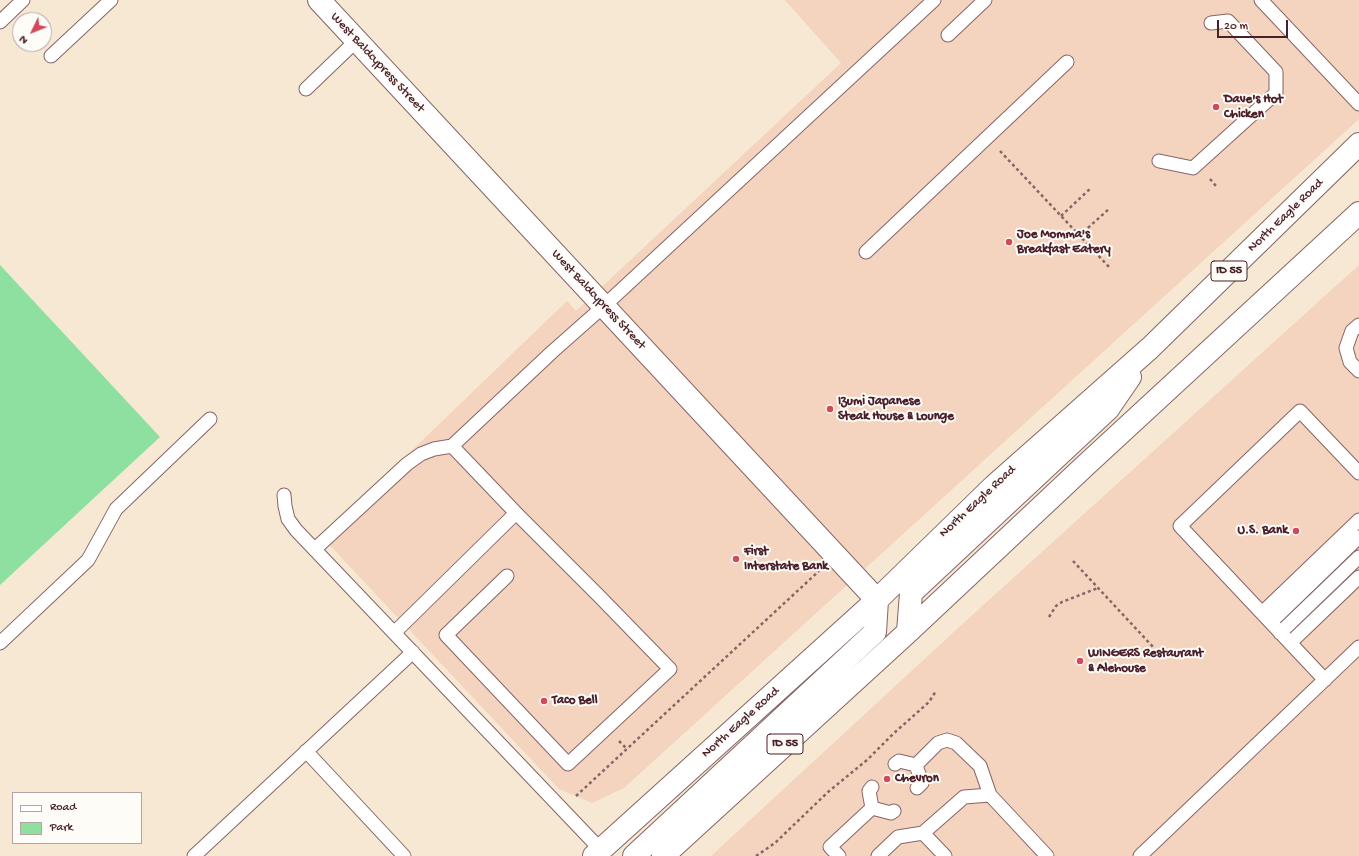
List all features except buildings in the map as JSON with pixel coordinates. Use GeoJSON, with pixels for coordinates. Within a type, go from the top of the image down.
{"type":"FeatureCollection","features":[{"type":"Feature","properties":{"kind":"main road","name":"West Baldcypress Street"},"geometry":{"type":"LineString","coordinates":[[319,0],[877,600]]}},
{"type":"Feature","properties":{"kind":"main road","name":"North Eagle Road"},"geometry":{"type":"LineString","coordinates":[[598,853],[877,600],[994,486],[1150,348],[1359,144]]}},
{"type":"Feature","properties":{"kind":"main road","name":"ID 55"},"geometry":{"type":"LineString","coordinates":[[663,856],[908,632],[1088,462],[1359,213]]}},
{"type":"Feature","properties":{"kind":"main road"},"geometry":{"type":"LineString","coordinates":[[908,632],[911,593],[1108,409],[1150,348]]}},
{"type":"Feature","properties":{"kind":"main road"},"geometry":{"type":"LineString","coordinates":[[634,856],[875,632],[877,600]]}},
{"type":"Feature","properties":{"kind":"lane"},"geometry":{"type":"LineString","coordinates":[[0,22],[24,0]]}},
{"type":"Feature","properties":{"kind":"lane"},"geometry":{"type":"LineString","coordinates":[[51,56],[111,0]]}},
{"type":"Feature","properties":{"kind":"lane"},"geometry":{"type":"LineString","coordinates":[[315,549],[407,464],[421,454],[452,446],[934,0]]}},
{"type":"Feature","properties":{"kind":"lane"},"geometry":{"type":"LineString","coordinates":[[948,35],[985,0]]}},
{"type":"Feature","properties":{"kind":"lane"},"geometry":{"type":"LineString","coordinates":[[1261,0],[1359,104]]}},
{"type":"Feature","properties":{"kind":"lane"},"geometry":{"type":"LineString","coordinates":[[1159,161],[1193,168],[1276,93],[1276,72],[1228,21],[1211,23]]}},
{"type":"Feature","properties":{"kind":"lane"},"geometry":{"type":"LineString","coordinates":[[306,89],[356,40]]}},
{"type":"Feature","properties":{"kind":"lane"},"geometry":{"type":"LineString","coordinates":[[866,252],[1067,62]]}},
{"type":"Feature","properties":{"kind":"lane"},"geometry":{"type":"LineString","coordinates":[[1359,325],[1352,331],[1346,348],[1350,362],[1359,372]]}},
{"type":"Feature","properties":{"kind":"lane"},"geometry":{"type":"LineString","coordinates":[[1325,680],[1180,526],[1300,411],[1359,473]]}},
{"type":"Feature","properties":{"kind":"lane"},"geometry":{"type":"LineString","coordinates":[[0,643],[88,560],[116,509],[210,419]]}},
{"type":"Feature","properties":{"kind":"lane"},"geometry":{"type":"LineString","coordinates":[[452,446],[670,669],[568,764],[446,635],[507,576]]}},
{"type":"Feature","properties":{"kind":"lane"},"geometry":{"type":"LineString","coordinates":[[284,495],[288,519],[395,632],[598,853]]}},
{"type":"Feature","properties":{"kind":"lane"},"geometry":{"type":"LineString","coordinates":[[395,632],[516,513]]}},
{"type":"Feature","properties":{"kind":"lane"},"geometry":{"type":"LineString","coordinates":[[1266,618],[1359,520]]}},
{"type":"Feature","properties":{"kind":"lane"},"geometry":{"type":"LineString","coordinates":[[1266,618],[1359,537]]}},
{"type":"Feature","properties":{"kind":"lane"},"geometry":{"type":"LineString","coordinates":[[1280,633],[1359,557]]}},
{"type":"Feature","properties":{"kind":"lane"},"geometry":{"type":"LineString","coordinates":[[1290,643],[1359,577]]}},
{"type":"Feature","properties":{"kind":"lane"},"geometry":{"type":"LineString","coordinates":[[1140,856],[1359,647]]}},
{"type":"Feature","properties":{"kind":"lane"},"geometry":{"type":"LineString","coordinates":[[194,856],[413,652]]}},
{"type":"Feature","properties":{"kind":"lane"},"geometry":{"type":"LineString","coordinates":[[916,765],[938,743],[947,740],[956,743],[980,766],[990,795],[1047,856]]}},
{"type":"Feature","properties":{"kind":"lane"},"geometry":{"type":"LineString","coordinates":[[306,751],[404,856]]}},
{"type":"Feature","properties":{"kind":"lane"},"geometry":{"type":"LineString","coordinates":[[895,764],[899,761],[916,765]]}},
{"type":"Feature","properties":{"kind":"lane"},"geometry":{"type":"LineString","coordinates":[[916,765],[922,783],[917,788]]}},
{"type":"Feature","properties":{"kind":"lane"},"geometry":{"type":"LineString","coordinates":[[872,787],[869,791],[872,808]]}},
{"type":"Feature","properties":{"kind":"lane"},"geometry":{"type":"LineString","coordinates":[[878,856],[898,836],[922,833],[964,797],[990,795]]}},
{"type":"Feature","properties":{"kind":"lane"},"geometry":{"type":"LineString","coordinates":[[872,808],[891,813],[894,811]]}},
{"type":"Feature","properties":{"kind":"lane"},"geometry":{"type":"LineString","coordinates":[[838,856],[830,847],[872,808]]}},
{"type":"Feature","properties":{"kind":"lane"},"geometry":{"type":"LineString","coordinates":[[922,833],[945,856]]}},
{"type":"Feature","properties":{"kind":"path"},"geometry":{"type":"LineString","coordinates":[[998,149],[1110,268]]}},
{"type":"Feature","properties":{"kind":"path"},"geometry":{"type":"LineString","coordinates":[[1061,216],[1091,188]]}},
{"type":"Feature","properties":{"kind":"path"},"geometry":{"type":"LineString","coordinates":[[1079,236],[1110,208]]}},
{"type":"Feature","properties":{"kind":"path"},"geometry":{"type":"LineString","coordinates":[[1073,561],[1154,648]]}},
{"type":"Feature","properties":{"kind":"path"},"geometry":{"type":"LineString","coordinates":[[576,796],[824,566]]}},
{"type":"Feature","properties":{"kind":"path"},"geometry":{"type":"LineString","coordinates":[[1049,617],[1056,606],[1062,602],[1098,588]]}},
{"type":"Feature","properties":{"kind":"path"},"geometry":{"type":"LineString","coordinates":[[756,856],[775,843],[828,792],[867,760],[893,734],[929,702],[936,691]]}},
{"type":"Feature","properties":{"kind":"shaded area"},"geometry":{"type":"Polygon","coordinates":[[[785,0],[1359,0],[1359,119],[624,788],[592,803],[559,789],[322,537],[567,301],[576,311],[841,63],[785,0]]]}},
{"type":"Feature","properties":{"kind":"shaded area"},"geometry":{"type":"Polygon","coordinates":[[[1359,265],[1359,856],[711,856],[969,618],[1359,265]]]}},
{"type":"Feature","properties":{"kind":"green space"},"geometry":{"type":"Polygon","coordinates":[[[0,265],[160,437],[0,585],[0,265]]]}},
{"type":"Feature","properties":{"kind":"place","name":"Dave's Hot Chicken"},"geometry":{"type":"Point","coordinates":[1216,107]}},
{"type":"Feature","properties":{"kind":"place","name":"Joe Momma's Breakfast Eatery"},"geometry":{"type":"Point","coordinates":[1009,242]}},
{"type":"Feature","properties":{"kind":"place","name":"Izumi Japanese Steak House & Lounge"},"geometry":{"type":"Point","coordinates":[830,409]}},
{"type":"Feature","properties":{"kind":"place","name":"U.S. Bank"},"geometry":{"type":"Point","coordinates":[1296,531]}},
{"type":"Feature","properties":{"kind":"place","name":"First Interstate Bank"},"geometry":{"type":"Point","coordinates":[736,559]}},
{"type":"Feature","properties":{"kind":"place","name":"WINGERS Restaurant & Alehouse"},"geometry":{"type":"Point","coordinates":[1080,661]}},
{"type":"Feature","properties":{"kind":"place","name":"Taco Bell"},"geometry":{"type":"Point","coordinates":[544,701]}},
{"type":"Feature","properties":{"kind":"place","name":"Chevron"},"geometry":{"type":"Point","coordinates":[887,779]}}]}
